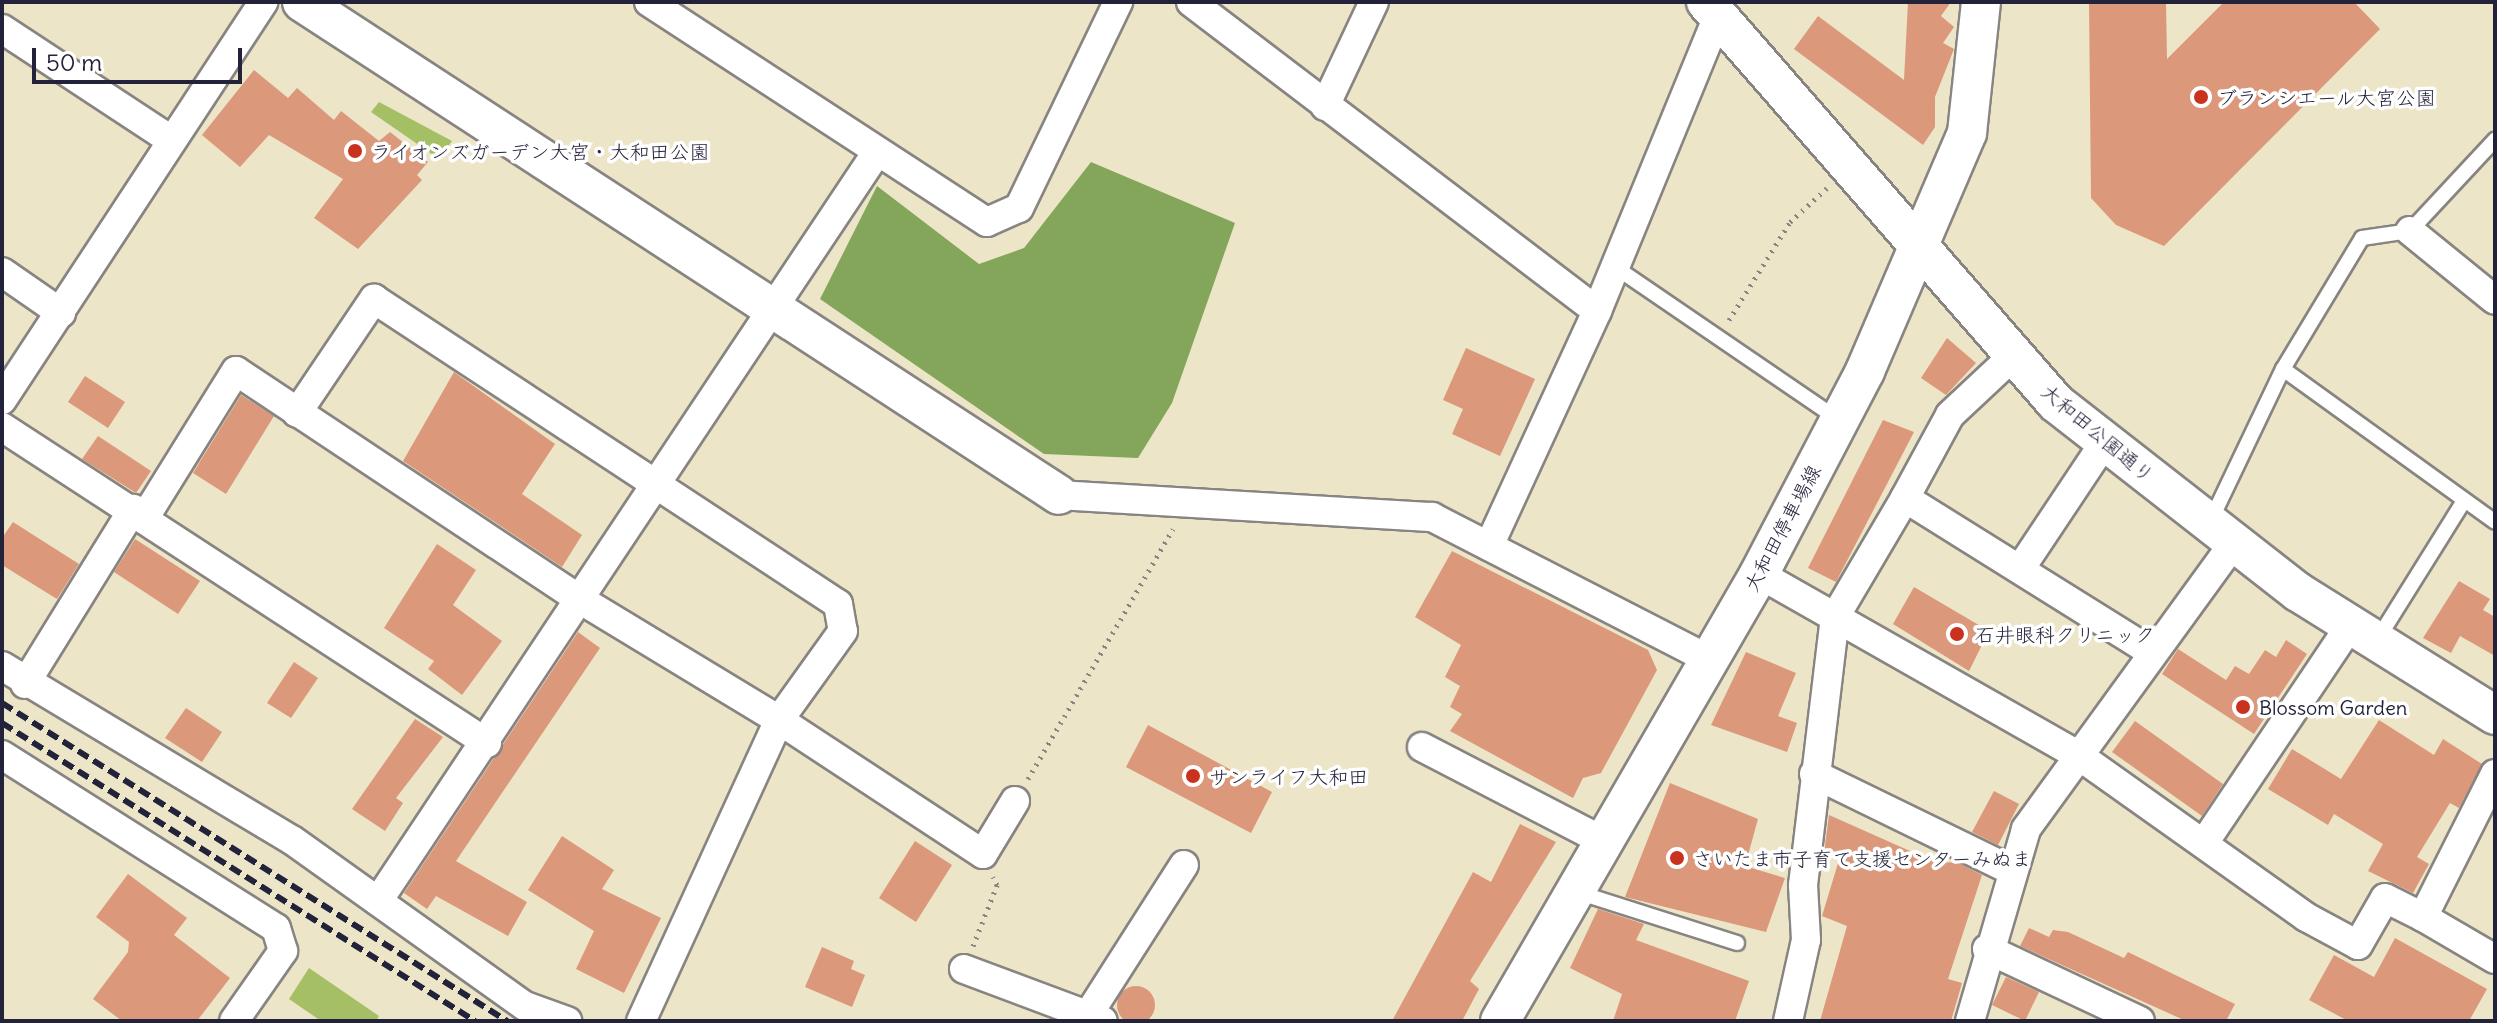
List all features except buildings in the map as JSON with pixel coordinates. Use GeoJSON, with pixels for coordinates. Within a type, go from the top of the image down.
{"type":"FeatureCollection","features":[{"type":"Feature","properties":{"kind":"street"},"geometry":{"type":"LineString","coordinates":[[2,400],[61,313],[168,138],[263,2]]}},
{"type":"Feature","properties":{"kind":"street"},"geometry":{"type":"LineString","coordinates":[[302,2],[769,310],[1059,495],[1432,517],[1708,659]]}},
{"type":"Feature","properties":{"kind":"street"},"geometry":{"type":"LineString","coordinates":[[649,2],[987,222],[1019,208],[1118,2]]}},
{"type":"Feature","properties":{"kind":"street"},"geometry":{"type":"LineString","coordinates":[[1191,2],[1597,311]]}},
{"type":"Feature","properties":{"kind":"street"},"geometry":{"type":"LineString","coordinates":[[1325,106],[1374,2]]}},
{"type":"Feature","properties":{"kind":"street","name":"大和田停車場線"},"geometry":{"type":"LineString","coordinates":[[1500,1021],[1759,574],[1839,420],[1923,246],[1967,133],[1981,2]]}},
{"type":"Feature","properties":{"kind":"street"},"geometry":{"type":"LineString","coordinates":[[1489,546],[1597,311],[1712,9]]}},
{"type":"Feature","properties":{"kind":"street","name":"大和田公園通り"},"geometry":{"type":"LineString","coordinates":[[1712,9],[1923,246],[2013,356],[2104,443],[2362,635],[2495,715]]}},
{"type":"Feature","properties":{"kind":"street"},"geometry":{"type":"LineString","coordinates":[[2,29],[168,138]]}},
{"type":"Feature","properties":{"kind":"street"},"geometry":{"type":"LineString","coordinates":[[378,901],[487,743],[654,483],[877,152]]}},
{"type":"Feature","properties":{"kind":"street"},"geometry":{"type":"LineString","coordinates":[[2410,231],[2495,300]]}},
{"type":"Feature","properties":{"kind":"street"},"geometry":{"type":"LineString","coordinates":[[2,272],[61,313]]}},
{"type":"Feature","properties":{"kind":"street"},"geometry":{"type":"LineString","coordinates":[[297,413],[374,299],[838,604],[843,631],[779,720],[641,1021]]}},
{"type":"Feature","properties":{"kind":"street"},"geometry":{"type":"LineString","coordinates":[[1788,1021],[1806,940],[1803,885],[1835,617],[1950,415],[2013,356]]}},
{"type":"Feature","properties":{"kind":"street"},"geometry":{"type":"LineString","coordinates":[[25,684],[236,371],[581,600],[779,720],[983,854],[1015,801]]}},
{"type":"Feature","properties":{"kind":"street"},"geometry":{"type":"LineString","coordinates":[[2,427],[139,513],[487,743]]}},
{"type":"Feature","properties":{"kind":"street"},"geometry":{"type":"LineString","coordinates":[[2020,569],[2104,443]]}},
{"type":"Feature","properties":{"kind":"street"},"geometry":{"type":"LineString","coordinates":[[1905,498],[2153,653]]}},
{"type":"Feature","properties":{"kind":"street"},"geometry":{"type":"LineString","coordinates":[[1970,1021],[2009,869],[2026,829],[2153,653],[2222,533]]}},
{"type":"Feature","properties":{"kind":"street"},"geometry":{"type":"LineString","coordinates":[[1759,574],[2078,755],[2206,840],[2306,917],[2358,945],[2385,898],[2495,959]]}},
{"type":"Feature","properties":{"kind":"street"},"geometry":{"type":"LineString","coordinates":[[2206,840],[2362,635]]}},
{"type":"Feature","properties":{"kind":"street"},"geometry":{"type":"LineString","coordinates":[[2,666],[25,684],[292,840],[525,1006],[567,1021]]}},
{"type":"Feature","properties":{"kind":"street"},"geometry":{"type":"LineString","coordinates":[[1422,747],[1603,841]]}},
{"type":"Feature","properties":{"kind":"street"},"geometry":{"type":"LineString","coordinates":[[4,762],[276,928],[283,951],[234,1021]]}},
{"type":"Feature","properties":{"kind":"street"},"geometry":{"type":"LineString","coordinates":[[1814,774],[2009,869]]}},
{"type":"Feature","properties":{"kind":"street"},"geometry":{"type":"LineString","coordinates":[[2423,917],[2495,774]]}},
{"type":"Feature","properties":{"kind":"street"},"geometry":{"type":"LineString","coordinates":[[964,969],[1095,1018],[1184,865]]}},
{"type":"Feature","properties":{"kind":"street"},"geometry":{"type":"LineString","coordinates":[[1987,949],[2140,1021]]}},
{"type":"Feature","properties":{"kind":"lane"},"geometry":{"type":"LineString","coordinates":[[2222,533],[2283,369],[2362,238],[2410,231],[2495,140]]}},
{"type":"Feature","properties":{"kind":"lane"},"geometry":{"type":"LineString","coordinates":[[1615,267],[1839,420]]}},
{"type":"Feature","properties":{"kind":"lane"},"geometry":{"type":"LineString","coordinates":[[2283,369],[2495,522]]}},
{"type":"Feature","properties":{"kind":"lane"},"geometry":{"type":"LineString","coordinates":[[2362,635],[2464,501]]}},
{"type":"Feature","properties":{"kind":"lane"},"geometry":{"type":"LineString","coordinates":[[1574,892],[1737,943]]}},
{"type":"Feature","properties":{"kind":"path"},"geometry":{"type":"LineString","coordinates":[[1718,338],[1790,222],[1851,166]]}},
{"type":"Feature","properties":{"kind":"path"},"geometry":{"type":"LineString","coordinates":[[1015,801],[1188,502]]}},
{"type":"Feature","properties":{"kind":"path"},"geometry":{"type":"LineString","coordinates":[[964,969],[997,885],[983,854]]}},
{"type":"Feature","properties":{"kind":"green space"},"geometry":{"type":"Polygon","coordinates":[[[379,102],[452,141],[439,159],[371,112],[379,102]]]}},
{"type":"Feature","properties":{"kind":"green space"},"geometry":{"type":"Polygon","coordinates":[[[1091,162],[1235,223],[1172,403],[1138,458],[1044,454],[820,299],[877,186],[979,264],[1024,248],[1091,162]]]}},
{"type":"Feature","properties":{"kind":"green space"},"geometry":{"type":"Polygon","coordinates":[[[309,968],[379,1016],[376,1021],[321,1021],[289,999],[309,968]]]}},
{"type":"Feature","properties":{"kind":"railway"},"geometry":{"type":"LineString","coordinates":[[2,703],[507,1021]]}},
{"type":"Feature","properties":{"kind":"railway"},"geometry":{"type":"LineString","coordinates":[[2,723],[475,1021]]}},
{"type":"Feature","properties":{"kind":"place","name":"ブランシエール大宮公園"},"geometry":{"type":"Point","coordinates":[2201,97]}},
{"type":"Feature","properties":{"kind":"place","name":"ライオンズガーデン大宮・大和田公園"},"geometry":{"type":"Point","coordinates":[355,151]}},
{"type":"Feature","properties":{"kind":"place","name":"石井眼科クリニック"},"geometry":{"type":"Point","coordinates":[1957,634]}},
{"type":"Feature","properties":{"kind":"place","name":"Blossom Garden"},"geometry":{"type":"Point","coordinates":[2243,707]}},
{"type":"Feature","properties":{"kind":"place","name":"サンライフ大和田"},"geometry":{"type":"Point","coordinates":[1193,776]}},
{"type":"Feature","properties":{"kind":"place","name":"さいたま市子育て支援センターみぬま"},"geometry":{"type":"Point","coordinates":[1677,858]}}]}
